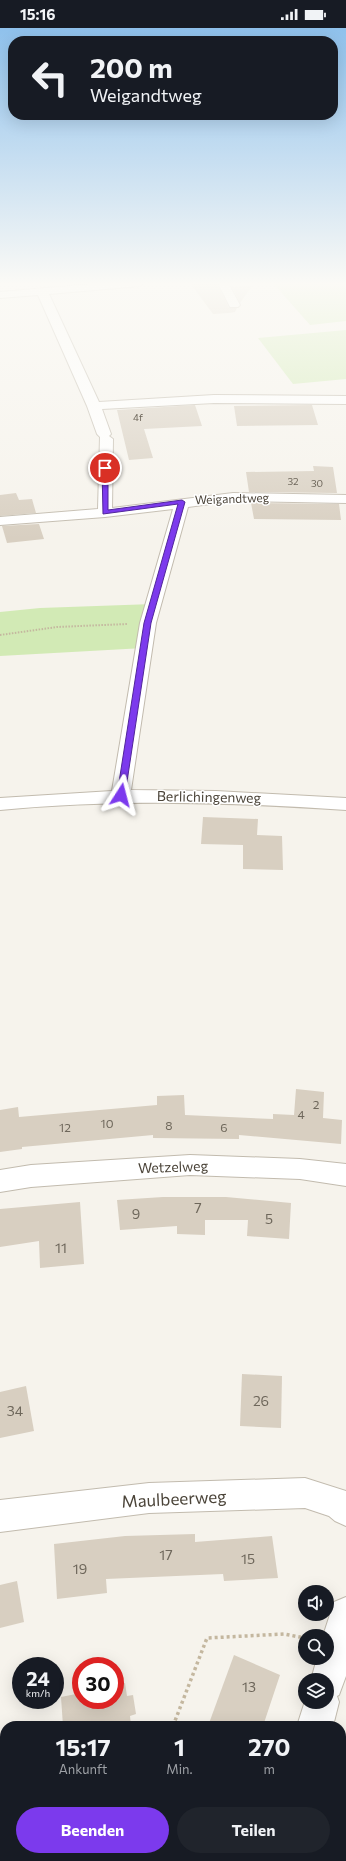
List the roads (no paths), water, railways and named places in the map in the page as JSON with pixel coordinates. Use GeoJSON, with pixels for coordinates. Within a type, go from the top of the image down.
{"type":"FeatureCollection","features":[{"type":"Feature","properties":{"kind":"street"},"geometry":{"type":"LineString","coordinates":[[77,369],[94,406],[105,436],[105,512]]}},
{"type":"Feature","properties":{"kind":"street"},"geometry":{"type":"LineString","coordinates":[[94,406],[214,399],[346,400]]}},
{"type":"Feature","properties":{"kind":"street","name":"Weigandtweg"},"geometry":{"type":"LineString","coordinates":[[0,521],[105,512],[233,497],[346,498]]}},
{"type":"Feature","properties":{"kind":"street"},"geometry":{"type":"LineString","coordinates":[[121,795],[148,623],[182,502]]}},
{"type":"Feature","properties":{"kind":"street","name":"Berlichingenweg"},"geometry":{"type":"LineString","coordinates":[[0,804],[121,795],[252,798],[346,804]]}},
{"type":"Feature","properties":{"kind":"street","name":"Wetzelweg"},"geometry":{"type":"LineString","coordinates":[[0,1181],[31,1176],[190,1165],[300,1169],[346,1176]]}},
{"type":"Feature","properties":{"kind":"street","name":"Maulbeerweg"},"geometry":{"type":"LineString","coordinates":[[0,1516],[149,1498],[305,1493],[338,1503],[346,1510]]}},
{"type":"Feature","properties":{"kind":"street"},"geometry":{"type":"LineString","coordinates":[[330,1673],[346,1614]]}},
{"type":"Feature","properties":{"kind":"street"},"geometry":{"type":"LineString","coordinates":[[316,1721],[320,1709]]}}]}
